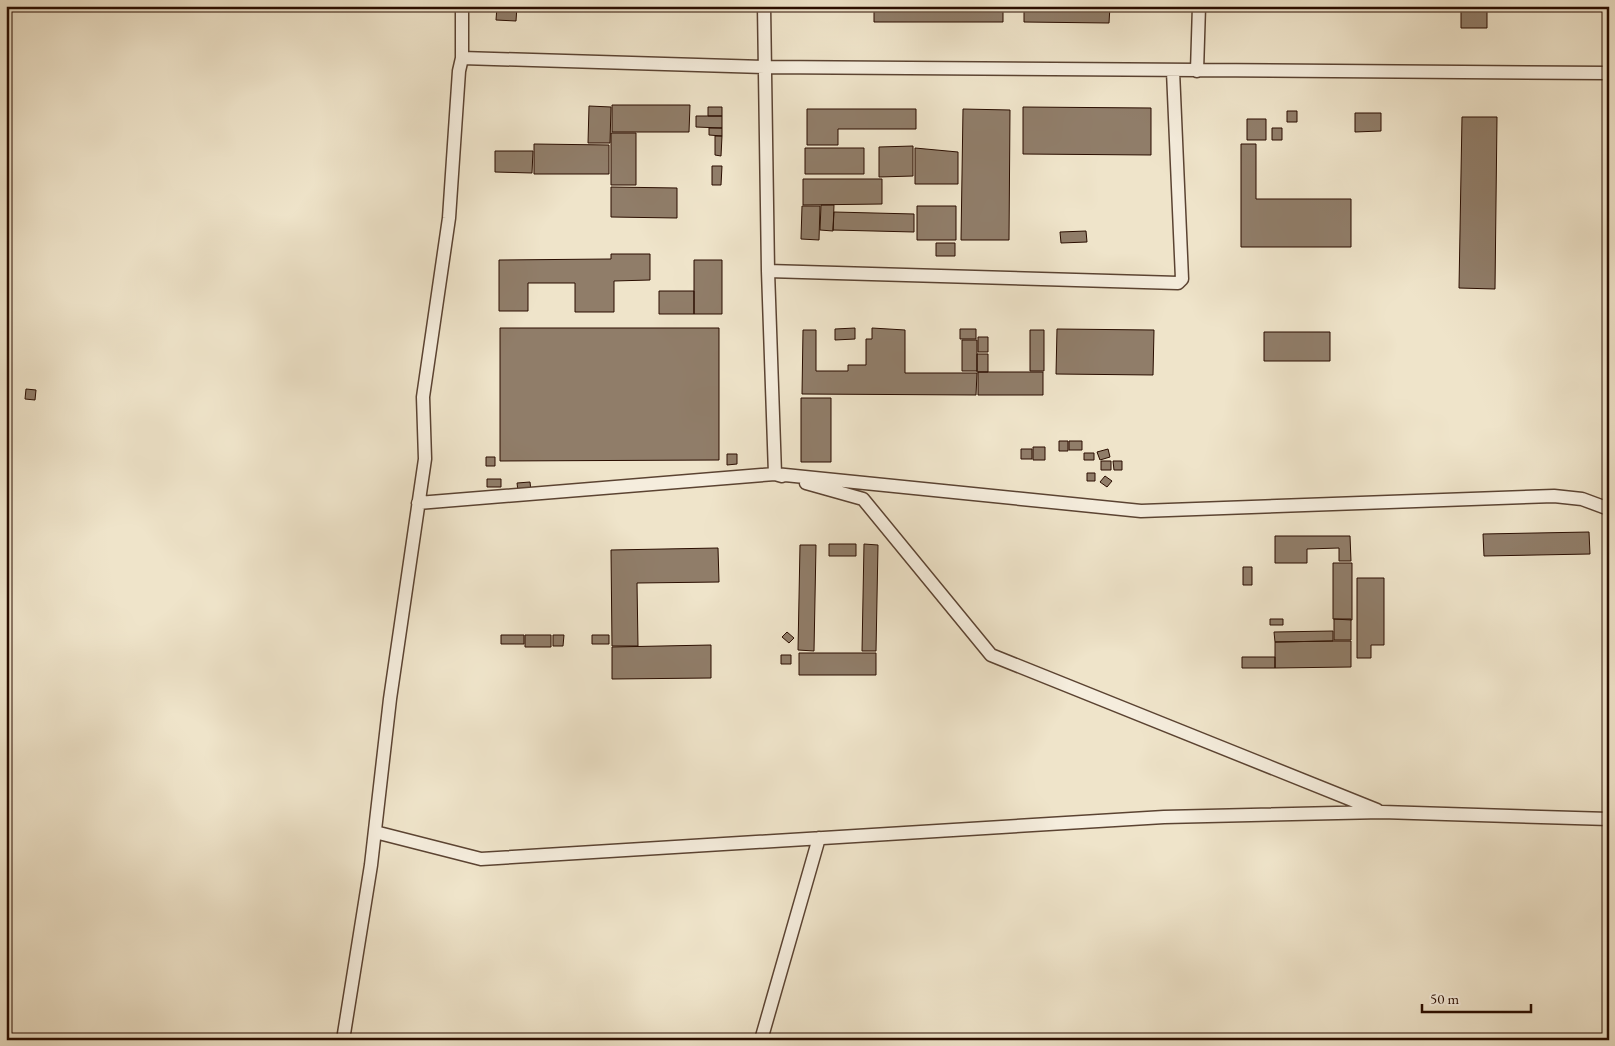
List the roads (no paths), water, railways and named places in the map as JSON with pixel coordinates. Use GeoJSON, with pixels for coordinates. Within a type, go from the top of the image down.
{"type":"FeatureCollection","features":[{"type":"Feature","properties":{"kind":"street"},"geometry":{"type":"LineString","coordinates":[[342,1040],[375,832],[390,699],[424,459],[423,397],[449,218],[459,70],[462,58],[462,6]]}},
{"type":"Feature","properties":{"kind":"street"},"geometry":{"type":"LineString","coordinates":[[764,6],[768,271],[775,474]]}},
{"type":"Feature","properties":{"kind":"street"},"geometry":{"type":"LineString","coordinates":[[1197,70],[1199,6]]}},
{"type":"Feature","properties":{"kind":"street"},"geometry":{"type":"LineString","coordinates":[[462,58],[764,67],[1609,73]]}},
{"type":"Feature","properties":{"kind":"street"},"geometry":{"type":"LineString","coordinates":[[768,271],[1178,283],[1182,279],[1182,246],[1173,70]]}},
{"type":"Feature","properties":{"kind":"street"},"geometry":{"type":"LineString","coordinates":[[418,503],[775,474],[1141,511],[1554,496],[1582,499],[1609,509]]}},
{"type":"Feature","properties":{"kind":"street"},"geometry":{"type":"LineString","coordinates":[[775,474],[863,499],[991,655],[1382,812]]}},
{"type":"Feature","properties":{"kind":"street"},"geometry":{"type":"LineString","coordinates":[[375,832],[481,860],[1164,817],[1382,812],[1609,819]]}},
{"type":"Feature","properties":{"kind":"street"},"geometry":{"type":"LineString","coordinates":[[761,1040],[819,838]]}}]}
